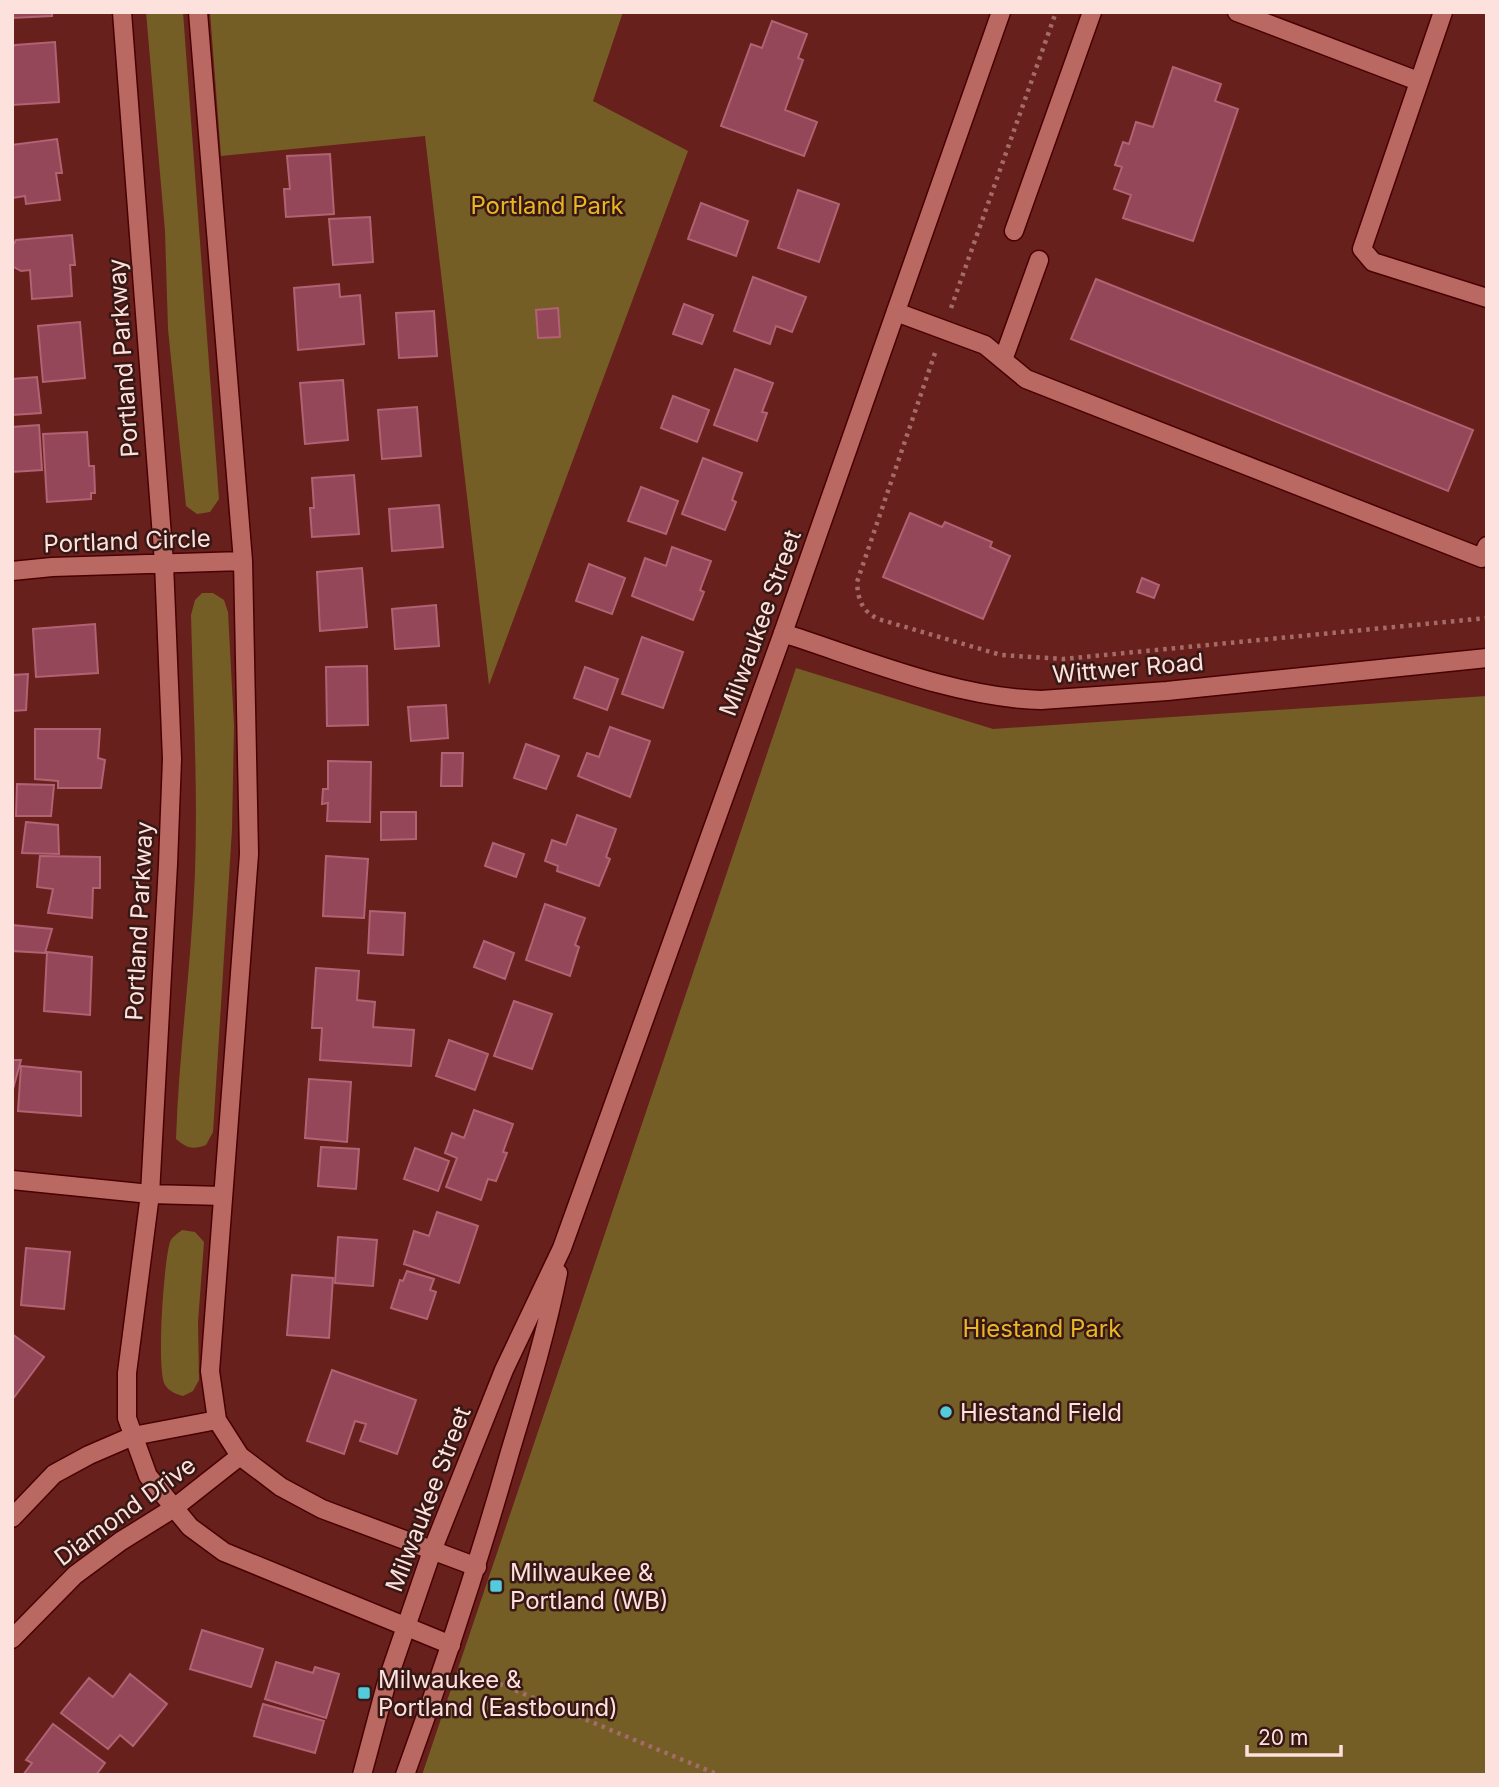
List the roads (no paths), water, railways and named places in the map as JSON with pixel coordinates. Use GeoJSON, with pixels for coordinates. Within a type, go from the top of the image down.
{"type":"FeatureCollection","features":[{"type":"Feature","properties":{"kind":"street","name":"Portland Parkway"},"geometry":{"type":"LineString","coordinates":[[122,12],[163,563],[172,759],[150,1194],[127,1373],[127,1418],[148,1476],[190,1527],[224,1552],[451,1645]]}},
{"type":"Feature","properties":{"kind":"street"},"geometry":{"type":"LineString","coordinates":[[198,12],[243,561],[249,854],[210,1371],[217,1420],[240,1456],[281,1487],[321,1509],[477,1567]]}},
{"type":"Feature","properties":{"kind":"street","name":"Milwaukee Street"},"geometry":{"type":"LineString","coordinates":[[362,1775],[386,1685],[432,1551],[504,1370],[562,1248],[783,633],[1001,12]]}},
{"type":"Feature","properties":{"kind":"street"},"geometry":{"type":"LineString","coordinates":[[1014,231],[1092,12]]}},
{"type":"Feature","properties":{"kind":"street"},"geometry":{"type":"LineString","coordinates":[[1237,12],[1419,81]]}},
{"type":"Feature","properties":{"kind":"street"},"geometry":{"type":"LineString","coordinates":[[1443,12],[1362,249],[1373,262],[1487,298]]}},
{"type":"Feature","properties":{"kind":"street"},"geometry":{"type":"LineString","coordinates":[[1003,360],[1040,260]]}},
{"type":"Feature","properties":{"kind":"street"},"geometry":{"type":"LineString","coordinates":[[896,312],[985,345],[1026,379],[1482,558],[1487,546]]}},
{"type":"Feature","properties":{"kind":"street","name":"Portland Circle"},"geometry":{"type":"LineString","coordinates":[[12,571],[52,567],[243,561]]}},
{"type":"Feature","properties":{"kind":"street","name":"Wittwer Road"},"geometry":{"type":"LineString","coordinates":[[783,633],[969,692],[1021,700],[1167,691],[1487,657]]}},
{"type":"Feature","properties":{"kind":"street"},"geometry":{"type":"LineString","coordinates":[[12,1180],[150,1194],[223,1196]]}},
{"type":"Feature","properties":{"kind":"street","name":"Milwaukee Street"},"geometry":{"type":"LineString","coordinates":[[404,1775],[477,1567],[549,1320],[562,1248]]}},
{"type":"Feature","properties":{"kind":"street","name":"Diamond Drive"},"geometry":{"type":"LineString","coordinates":[[12,1518],[54,1475],[89,1455],[133,1436],[217,1420]]}},
{"type":"Feature","properties":{"kind":"street","name":"Diamond Drive"},"geometry":{"type":"LineString","coordinates":[[12,1639],[75,1575],[121,1541],[174,1508],[240,1456]]}},
{"type":"Feature","properties":{"kind":"place","name":"Hiestand Field"},"geometry":{"type":"Point","coordinates":[946,1412]}},
{"type":"Feature","properties":{"kind":"place","name":"Milwaukee & Portland (WB)"},"geometry":{"type":"Point","coordinates":[496,1586]}},
{"type":"Feature","properties":{"kind":"place","name":"Milwaukee & Portland (Eastbound)"},"geometry":{"type":"Point","coordinates":[364,1693]}},
{"type":"Feature","properties":{"kind":"park label","name":"Portland Park"},"geometry":{"type":"Point","coordinates":[547,205]}},
{"type":"Feature","properties":{"kind":"park label","name":"Hiestand Park"},"geometry":{"type":"Point","coordinates":[1042,1328]}}]}
